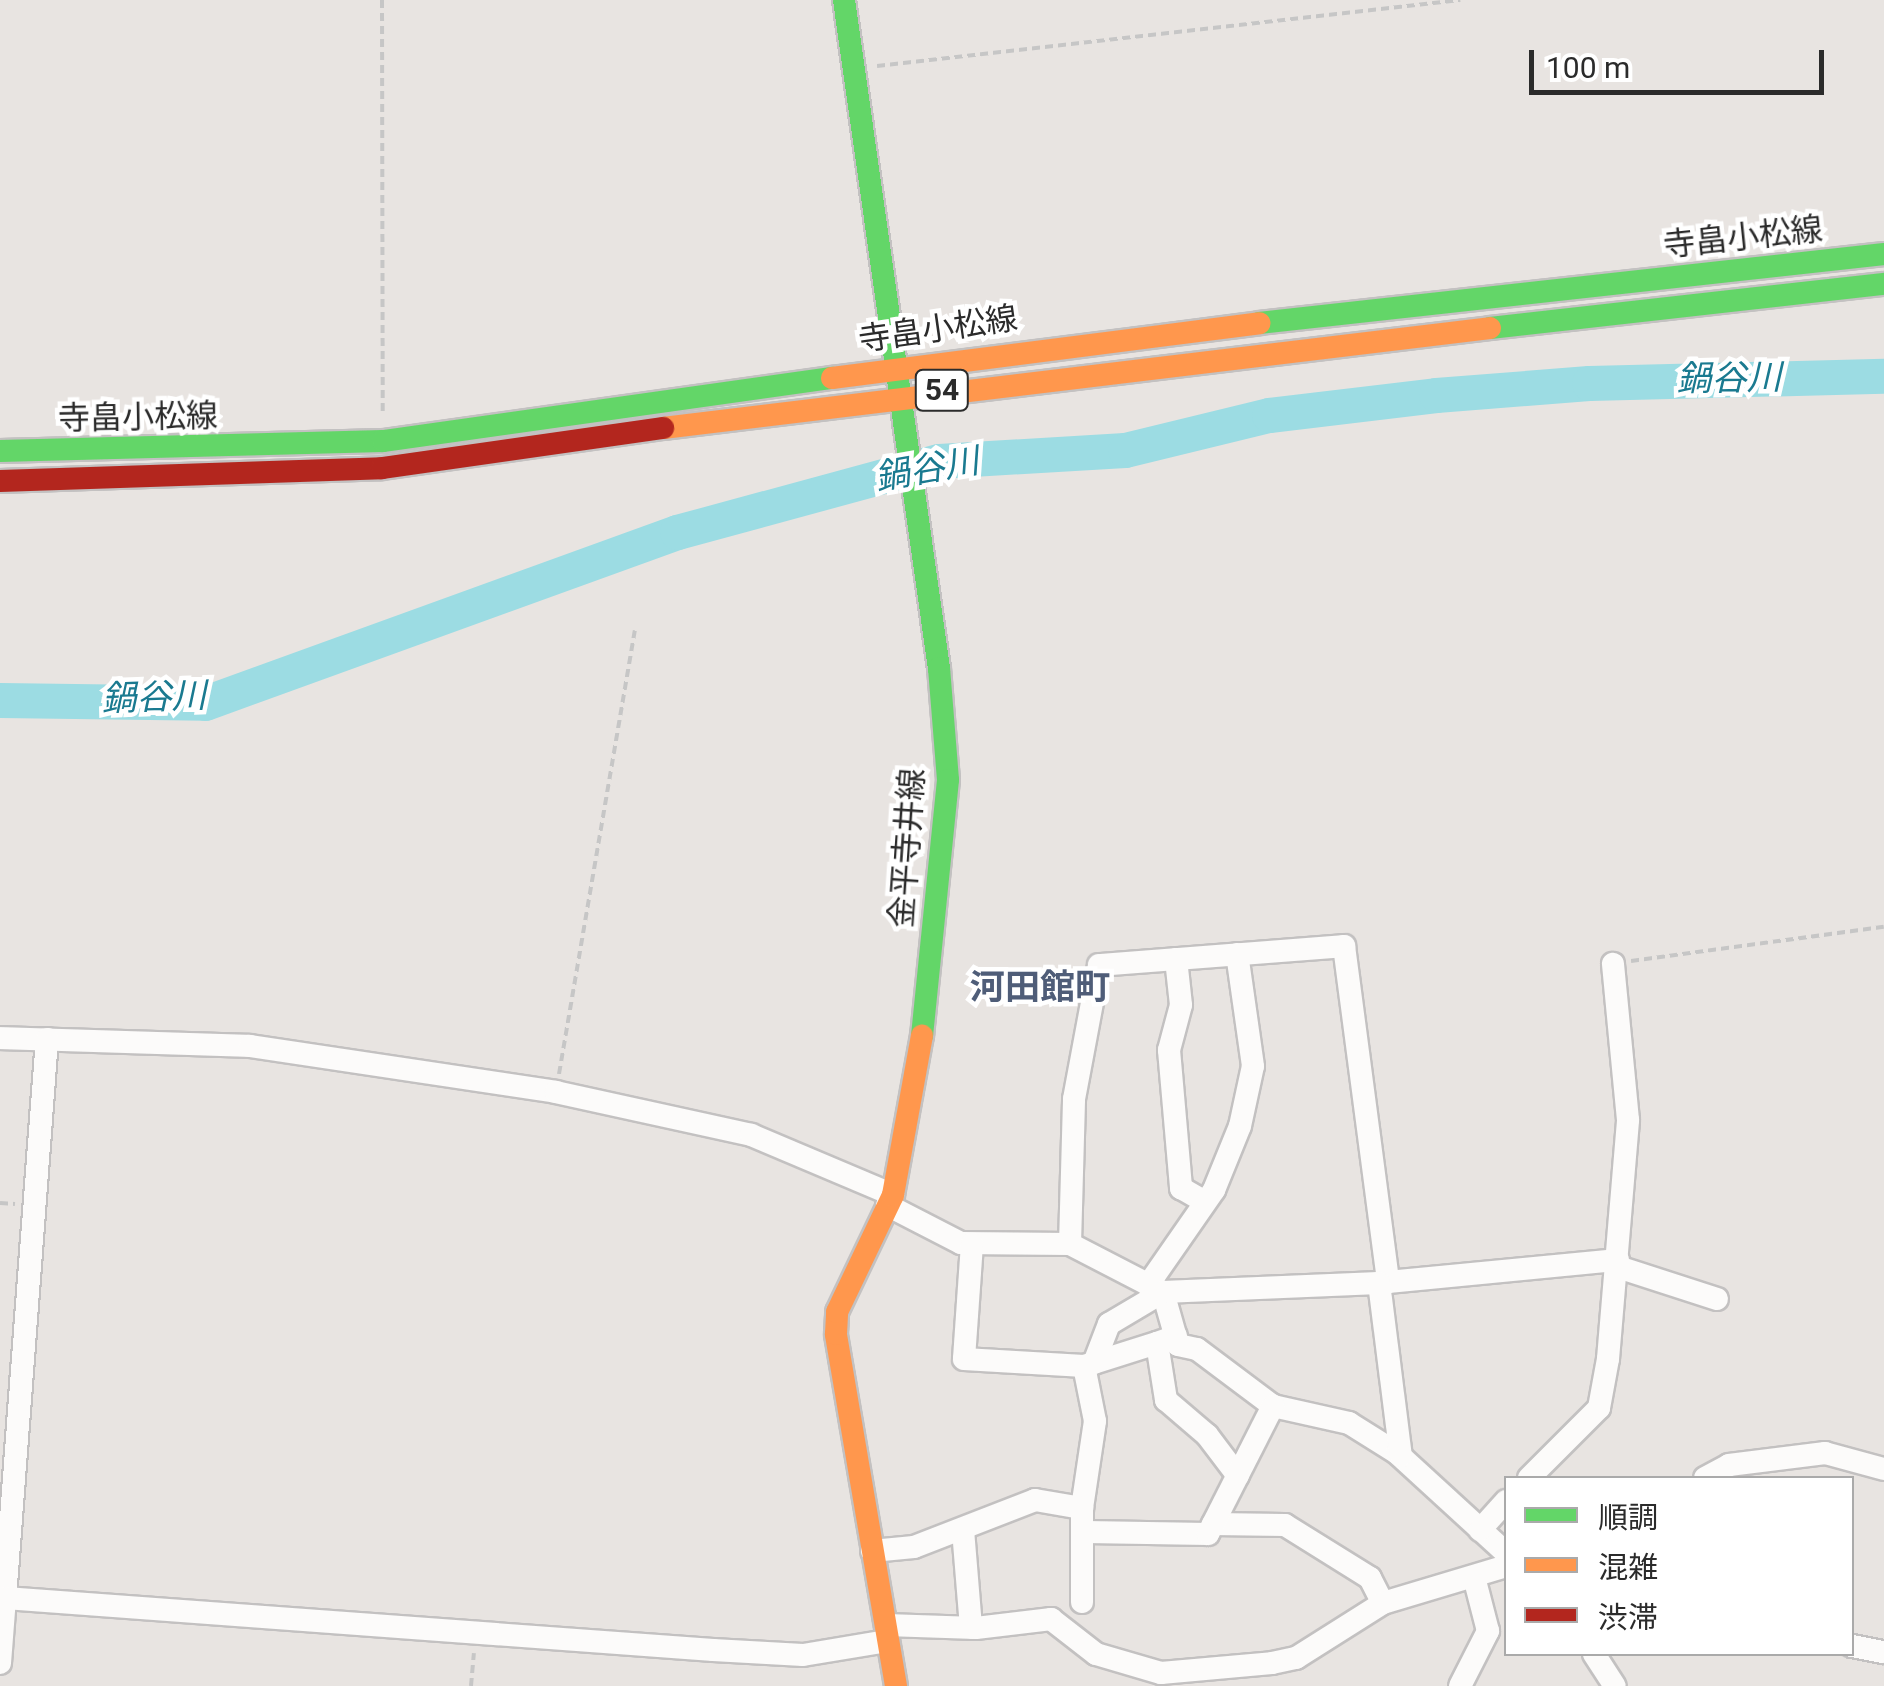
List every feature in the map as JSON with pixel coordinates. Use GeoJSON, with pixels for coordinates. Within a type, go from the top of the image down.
{"type":"FeatureCollection","features":[{"type":"Feature","properties":{"kind":"main road","name":"金平寺井線"},"geometry":{"type":"LineString","coordinates":[[844,0],[891,368],[939,668],[948,780],[927,1008],[890,1200],[837,1312],[836,1334],[896,1686]]}},
{"type":"Feature","properties":{"kind":"main road","name":"寺畠小松線"},"geometry":{"type":"LineString","coordinates":[[0,451],[383,441],[891,368],[1884,254]]}},
{"type":"Feature","properties":{"kind":"main road","name":"寺畠小松線"},"geometry":{"type":"LineString","coordinates":[[0,481],[382,468],[896,395],[1884,284]]}},
{"type":"Feature","properties":{"kind":"street"},"geometry":{"type":"LineString","coordinates":[[1070,1244],[1074,1099],[1099,964],[1344,946],[1401,1456]]}},
{"type":"Feature","properties":{"kind":"street"},"geometry":{"type":"LineString","coordinates":[[1078,1640],[1086,1532],[1082,1508],[1095,1421],[1089,1364],[1109,1324],[1156,1288],[1202,1200],[1214,1190],[1240,1126],[1253,1066],[1237,954]]}},
{"type":"Feature","properties":{"kind":"street"},"geometry":{"type":"LineString","coordinates":[[1176,959],[1181,1004],[1169,1050],[1181,1188],[1202,1200]]}},
{"type":"Feature","properties":{"kind":"street"},"geometry":{"type":"LineString","coordinates":[[1531,1476],[1599,1408],[1618,1263],[1628,1120],[1613,964]]}},
{"type":"Feature","properties":{"kind":"street"},"geometry":{"type":"LineString","coordinates":[[0,1038],[250,1046],[556,1092],[751,1135],[890,1200],[972,1244],[1070,1244],[1156,1288],[1384,1282],[1618,1263],[1717,1299]]}},
{"type":"Feature","properties":{"kind":"street"},"geometry":{"type":"LineString","coordinates":[[0,1663],[48,1039]]}},
{"type":"Feature","properties":{"kind":"street"},"geometry":{"type":"LineString","coordinates":[[972,1244],[964,1359],[1089,1364],[1166,1340],[1197,1349],[1273,1406],[1349,1423],[1401,1456],[1504,1551]]}},
{"type":"Feature","properties":{"kind":"street"},"geometry":{"type":"LineString","coordinates":[[1156,1288],[1166,1340],[1166,1400],[1207,1435],[1238,1476]]}},
{"type":"Feature","properties":{"kind":"street"},"geometry":{"type":"LineString","coordinates":[[1086,1532],[1208,1534],[1273,1406]]}},
{"type":"Feature","properties":{"kind":"street"},"geometry":{"type":"LineString","coordinates":[[1709,1476],[1728,1465],[1825,1454],[1884,1469]]}},
{"type":"Feature","properties":{"kind":"street"},"geometry":{"type":"LineString","coordinates":[[872,1552],[914,1548],[1035,1500],[1082,1508]]}},
{"type":"Feature","properties":{"kind":"street"},"geometry":{"type":"LineString","coordinates":[[1480,1530],[1504,1503]]}},
{"type":"Feature","properties":{"kind":"street"},"geometry":{"type":"LineString","coordinates":[[1214,1524],[1285,1525],[1370,1578],[1383,1603]]}},
{"type":"Feature","properties":{"kind":"street"},"geometry":{"type":"LineString","coordinates":[[963,1530],[971,1628]]}},
{"type":"Feature","properties":{"kind":"street"},"geometry":{"type":"LineString","coordinates":[[1051,1619],[1119,1664],[1161,1673],[1272,1663],[1296,1658],[1383,1603],[1504,1567]]}},
{"type":"Feature","properties":{"kind":"street"},"geometry":{"type":"LineString","coordinates":[[1460,1686],[1488,1631],[1474,1577]]}},
{"type":"Feature","properties":{"kind":"street"},"geometry":{"type":"LineString","coordinates":[[5,1598],[803,1654],[887,1633],[1051,1619],[1082,1602]]}},
{"type":"Feature","properties":{"kind":"street"},"geometry":{"type":"LineString","coordinates":[[1854,1646],[1884,1652]]}},
{"type":"Feature","properties":{"kind":"street"},"geometry":{"type":"LineString","coordinates":[[1595,1656],[1615,1686]]}},
{"type":"Feature","properties":{"kind":"path"},"geometry":{"type":"LineString","coordinates":[[382,0],[383,441]]}},
{"type":"Feature","properties":{"kind":"path"},"geometry":{"type":"LineString","coordinates":[[852,69],[1460,0]]}},
{"type":"Feature","properties":{"kind":"path"},"geometry":{"type":"LineString","coordinates":[[556,1092],[636,630]]}},
{"type":"Feature","properties":{"kind":"path"},"geometry":{"type":"LineString","coordinates":[[1613,964],[1884,927]]}},
{"type":"Feature","properties":{"kind":"path"},"geometry":{"type":"LineString","coordinates":[[471,1686],[475,1633]]}},
{"type":"Feature","properties":{"kind":"waterway","name":"鍋谷川"},"geometry":{"type":"LineString","coordinates":[[0,700],[205,703],[677,532],[939,461],[1125,450],[1269,415],[1436,395],[1589,383],[1884,376]]}},
{"type":"Feature","properties":{"kind":"traffic: fast"},"geometry":{"type":"LineString","coordinates":[[844,0],[939,668],[948,780],[922,1036]]}},
{"type":"Feature","properties":{"kind":"traffic: fast"},"geometry":{"type":"LineString","coordinates":[[1259,323],[1884,254]]}},
{"type":"Feature","properties":{"kind":"traffic: fast"},"geometry":{"type":"LineString","coordinates":[[1490,328],[1884,284]]}},
{"type":"Feature","properties":{"kind":"traffic: fast"},"geometry":{"type":"LineString","coordinates":[[0,451],[383,441],[832,378]]}},
{"type":"Feature","properties":{"kind":"traffic: slow"},"geometry":{"type":"LineString","coordinates":[[832,378],[1259,323]]}},
{"type":"Feature","properties":{"kind":"traffic: slow"},"geometry":{"type":"LineString","coordinates":[[663,428],[1490,328]]}},
{"type":"Feature","properties":{"kind":"traffic: slow"},"geometry":{"type":"LineString","coordinates":[[896,1686],[836,1334],[837,1312],[893,1195],[922,1036]]}},
{"type":"Feature","properties":{"kind":"traffic: jam"},"geometry":{"type":"LineString","coordinates":[[0,481],[382,468],[663,428]]}},
{"type":"Feature","properties":{"kind":"district","name":"河田館町"},"geometry":{"type":"Point","coordinates":[1040,988]}}]}
